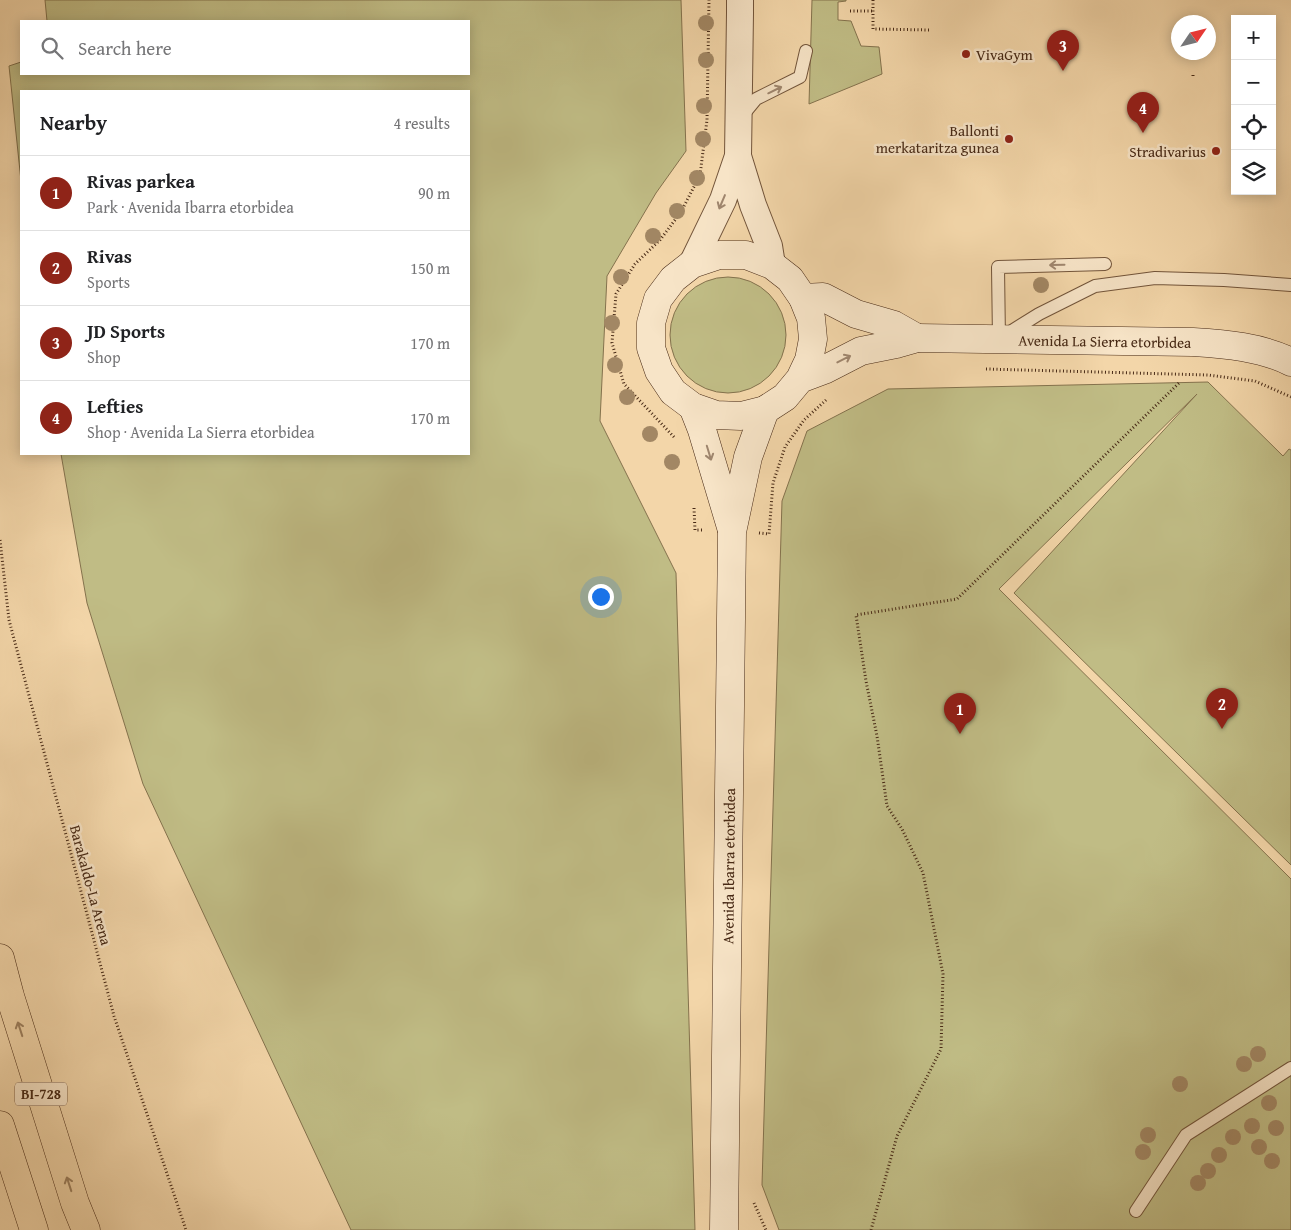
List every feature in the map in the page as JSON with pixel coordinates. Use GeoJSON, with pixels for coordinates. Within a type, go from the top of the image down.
{"type":"FeatureCollection","features":[{"type":"Feature","properties":{"kind":"main road","name":"BI-728"},"geometry":{"type":"LineString","coordinates":[[0,958],[10,996],[75,1202],[86,1230]]}},
{"type":"Feature","properties":{"kind":"main road"},"geometry":{"type":"LineString","coordinates":[[0,1125],[34,1230]]}},
{"type":"Feature","properties":{"kind":"street"},"geometry":{"type":"LineString","coordinates":[[740,0],[738,156],[752,205],[769,246],[772,265]]}},
{"type":"Feature","properties":{"kind":"street"},"geometry":{"type":"LineString","coordinates":[[692,264],[723,200],[738,156]]}},
{"type":"Feature","properties":{"kind":"street"},"geometry":{"type":"LineString","coordinates":[[719,255],[746,256],[772,265],[790,280],[803,298],[811,318],[813,339],[809,360],[800,379],[785,397],[765,410],[741,416],[716,415],[693,407],[673,392],[659,372],[651,348],[651,323],[658,299],[673,278],[692,264],[719,255]]}},
{"type":"Feature","properties":{"kind":"street","name":"Avenida La Sierra etorbidea"},"geometry":{"type":"LineString","coordinates":[[803,298],[823,297],[856,314],[894,326],[917,338]]}},
{"type":"Feature","properties":{"kind":"street","name":"Avenida La Sierra etorbidea"},"geometry":{"type":"LineString","coordinates":[[800,379],[824,370],[861,351],[917,338],[1174,341],[1227,344],[1265,352],[1291,362]]}},
{"type":"Feature","properties":{"kind":"street","name":"Avenida Ibarra etorbidea"},"geometry":{"type":"LineString","coordinates":[[693,407],[702,430],[732,532]]}},
{"type":"Feature","properties":{"kind":"street","name":"Avenida Ibarra etorbidea"},"geometry":{"type":"LineString","coordinates":[[724,1230],[732,532],[748,457],[765,410]]}},
{"type":"Feature","properties":{"kind":"lane"},"geometry":{"type":"LineString","coordinates":[[738,120],[756,99],[800,77],[806,51]]}},
{"type":"Feature","properties":{"kind":"lane"},"geometry":{"type":"LineString","coordinates":[[999,340],[998,267],[1105,264]]}},
{"type":"Feature","properties":{"kind":"lane"},"geometry":{"type":"LineString","coordinates":[[999,340],[1039,314],[1095,286],[1155,278],[1224,280],[1291,285]]}},
{"type":"Feature","properties":{"kind":"lane"},"geometry":{"type":"LineString","coordinates":[[1136,1211],[1186,1135],[1291,1068]]}},
{"type":"Feature","properties":{"kind":"path"},"geometry":{"type":"LineString","coordinates":[[873,0],[873,29],[930,30]]}},
{"type":"Feature","properties":{"kind":"path"},"geometry":{"type":"LineString","coordinates":[[850,11],[873,11]]}},
{"type":"Feature","properties":{"kind":"path"},"geometry":{"type":"LineString","coordinates":[[871,1230],[897,1136],[941,1050],[943,974],[922,873],[902,829],[887,806],[856,615],[957,599],[1179,383]]}},
{"type":"Feature","properties":{"kind":"path","name":"Barakaldo-La Arena"},"geometry":{"type":"LineString","coordinates":[[0,540],[9,620],[114,1016],[186,1230]]}},
{"type":"Feature","properties":{"kind":"path"},"geometry":{"type":"LineString","coordinates":[[754,1203],[766,1230]]}},
{"type":"Feature","properties":{"kind":"shaded area"},"geometry":{"type":"Polygon","coordinates":[[[45,0],[681,0],[686,151],[656,193],[607,276],[600,421],[676,573],[695,1230],[351,1230],[143,784],[87,603],[61,455],[470,455],[470,90],[20,90],[20,171],[9,66],[20,62],[20,75],[470,75],[470,20],[47,20],[45,0]]]}},
{"type":"Feature","properties":{"kind":"shaded area"},"geometry":{"type":"Polygon","coordinates":[[[812,0],[846,0],[838,2],[838,20],[851,21],[861,46],[879,47],[882,74],[809,104],[812,0]]]}},
{"type":"Feature","properties":{"kind":"shaded area"},"geometry":{"type":"Polygon","coordinates":[[[728,277],[750,281],[769,294],[782,313],[786,335],[782,357],[769,376],[750,389],[728,393],[706,389],[687,376],[674,357],[670,335],[674,313],[687,294],[706,281],[728,277]]]}},
{"type":"Feature","properties":{"kind":"shaded area"},"geometry":{"type":"Polygon","coordinates":[[[1208,382],[1283,456],[1289,449],[1291,450],[1291,865],[1014,593],[1197,394],[999,589],[1291,879],[1291,1230],[779,1230],[762,1185],[782,501],[807,431],[888,389],[1208,382]]]}},
{"type":"Feature","properties":{"kind":"place","name":"VivaGym"},"geometry":{"type":"Point","coordinates":[966,54]}},
{"type":"Feature","properties":{"kind":"place","name":"JD Sports"},"geometry":{"type":"Point","coordinates":[1063,71]}},
{"type":"Feature","properties":{"kind":"place","name":"Lefties"},"geometry":{"type":"Point","coordinates":[1143,133]}},
{"type":"Feature","properties":{"kind":"place","name":"Ballonti merkataritza gunea"},"geometry":{"type":"Point","coordinates":[1009,139]}},
{"type":"Feature","properties":{"kind":"place","name":"Stradivarius"},"geometry":{"type":"Point","coordinates":[1216,151]}},
{"type":"Feature","properties":{"kind":"place","name":"Rivas"},"geometry":{"type":"Point","coordinates":[1222,729]}},
{"type":"Feature","properties":{"kind":"place","name":"Rivas parkea"},"geometry":{"type":"Point","coordinates":[960,734]}}]}
